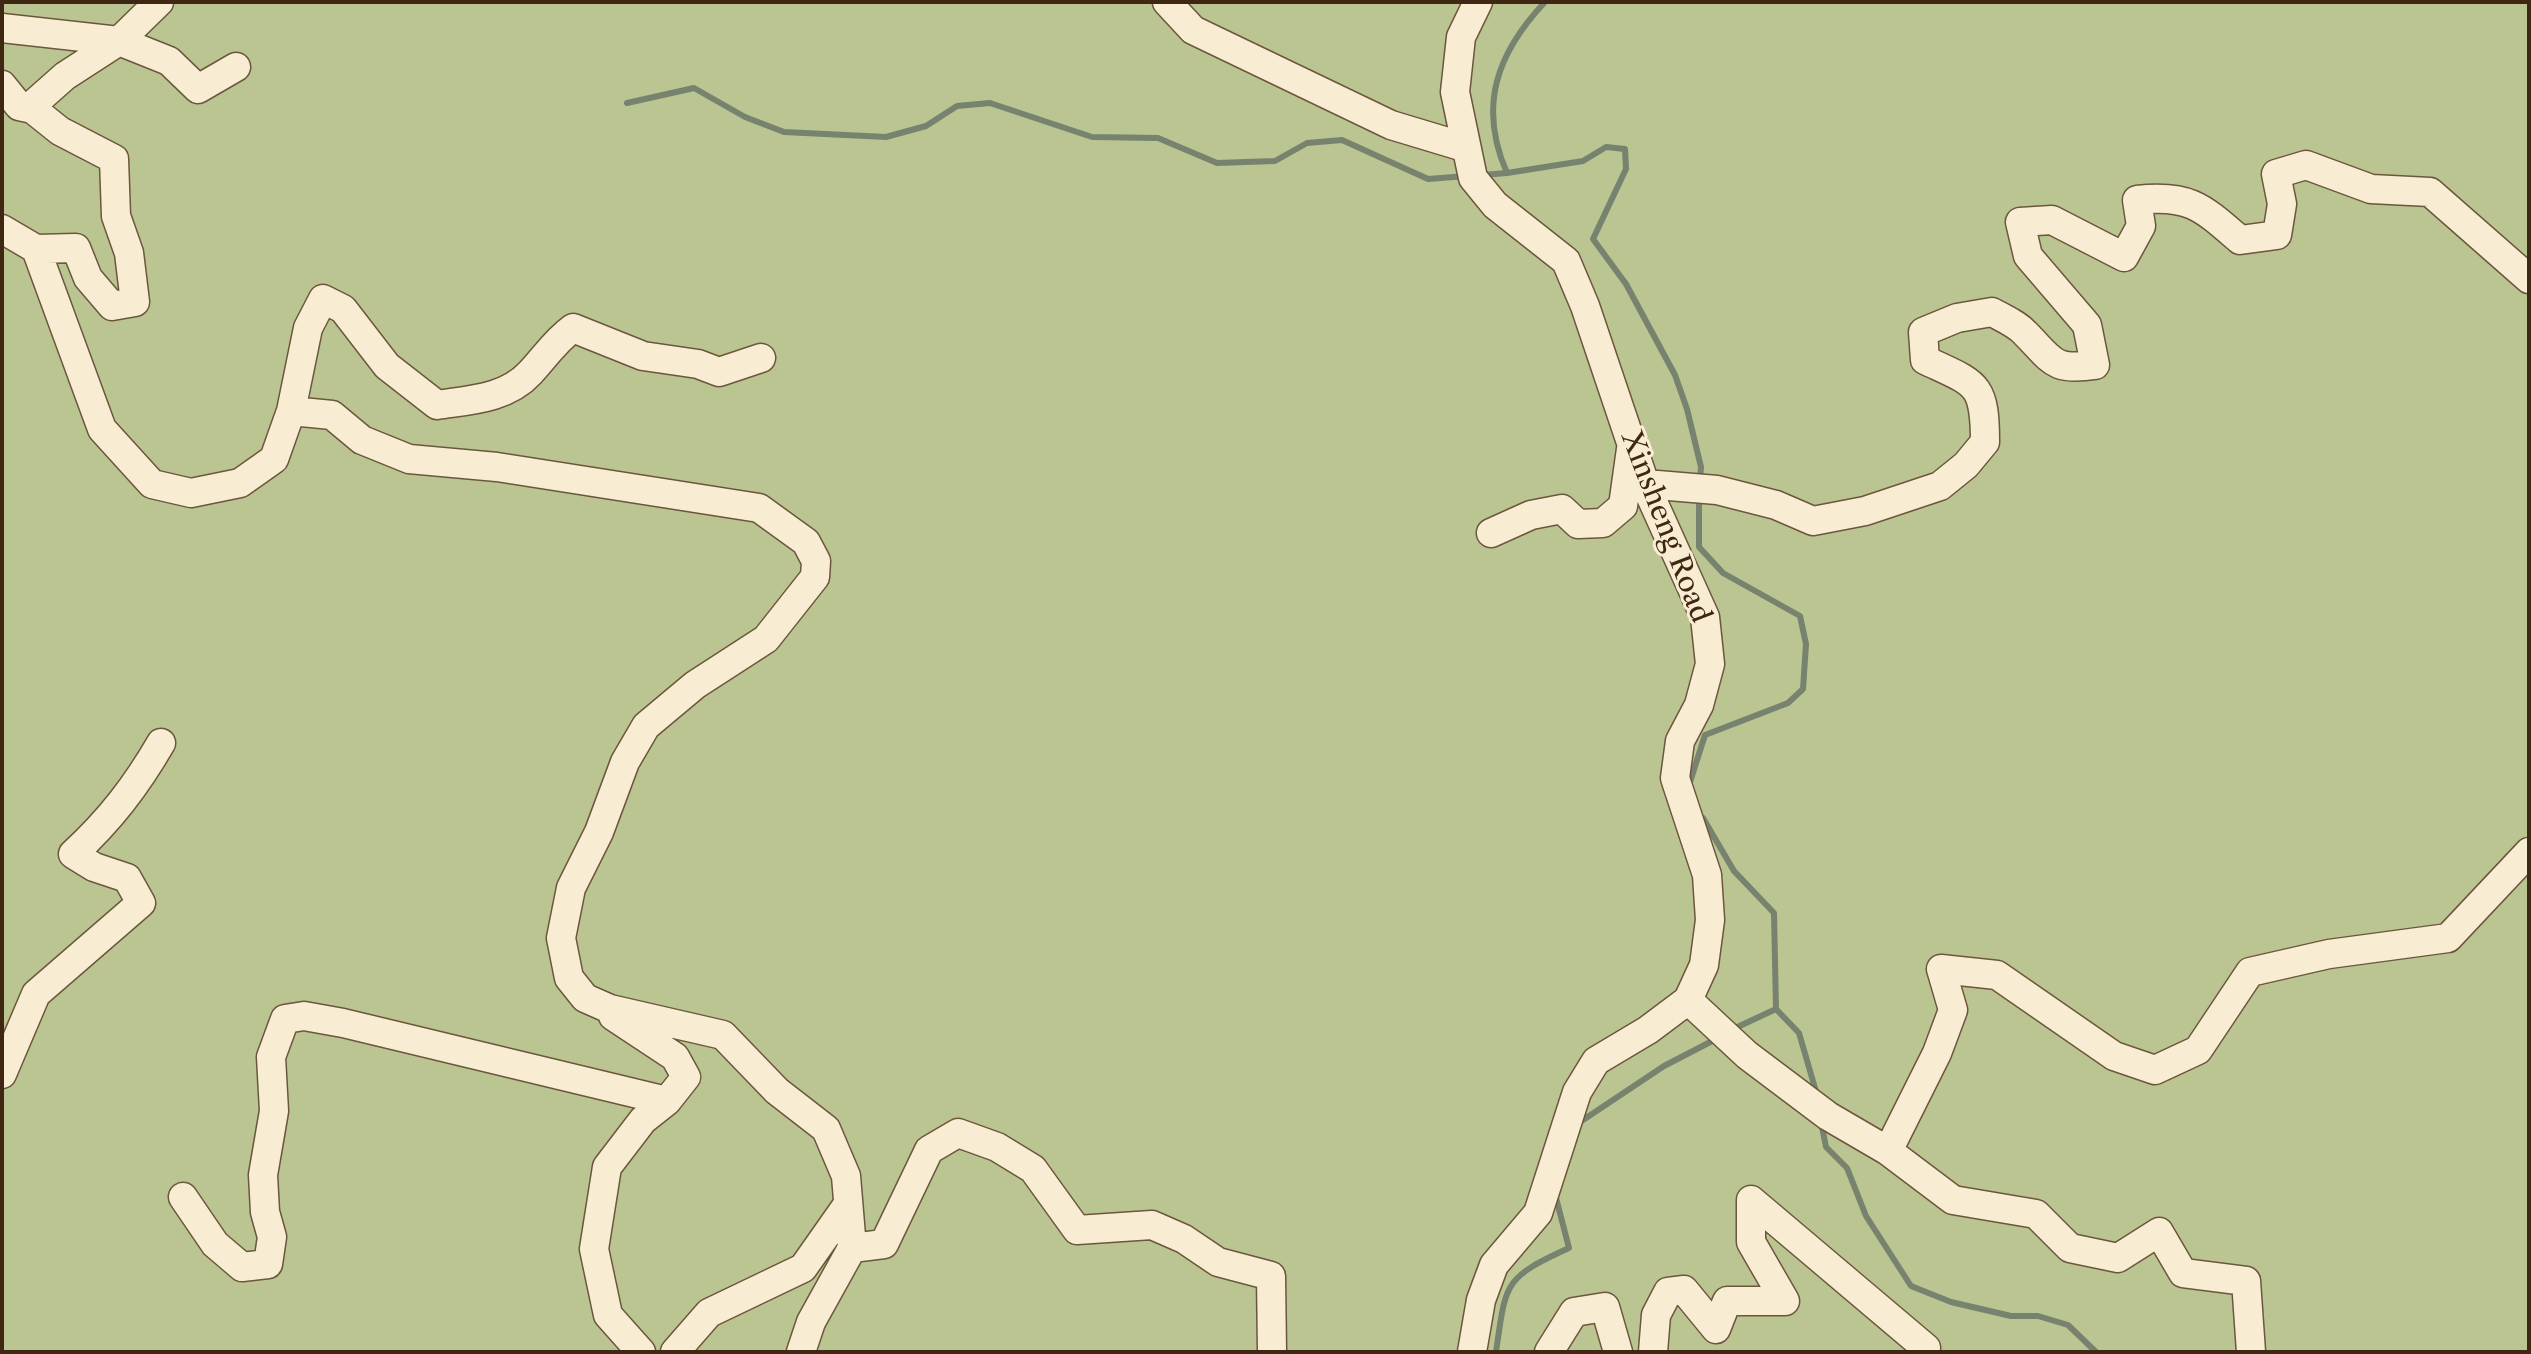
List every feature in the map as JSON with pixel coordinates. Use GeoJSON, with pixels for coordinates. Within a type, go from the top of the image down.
{"type":"FeatureCollection","features":[{"type":"Feature","properties":{"kind":"street"},"geometry":{"type":"LineString","coordinates":[[33,109],[30,107],[65,76],[119,41],[159,2]]}},
{"type":"Feature","properties":{"kind":"street"},"geometry":{"type":"LineString","coordinates":[[1167,2],[1193,30],[1469,162]]}},
{"type":"Feature","properties":{"kind":"street"},"geometry":{"type":"LineString","coordinates":[[1469,162],[1455,92],[1461,37],[1478,2]]}},
{"type":"Feature","properties":{"kind":"street"},"geometry":{"type":"LineString","coordinates":[[2,28],[119,41],[169,61],[198,89],[236,67]]}},
{"type":"Feature","properties":{"kind":"street"},"geometry":{"type":"LineString","coordinates":[[2,85],[19,106],[33,109],[60,131],[114,159],[116,216],[129,253],[135,302],[112,306],[88,278],[76,248],[36,249],[2,229]]}},
{"type":"Feature","properties":{"kind":"street","name":"Xinsheng Road"},"geometry":{"type":"LineString","coordinates":[[1469,162],[1495,205],[1566,261],[1585,306],[1645,484],[1705,617],[1710,664],[1699,705],[1680,741],[1675,778],[1707,875],[1710,920],[1704,965],[1688,1000],[1648,1030],[1596,1061],[1577,1092],[1538,1213],[1494,1265],[1481,1300],[1472,1352]]}},
{"type":"Feature","properties":{"kind":"street"},"geometry":{"type":"LineString","coordinates":[[1645,484],[1714,490],[1776,505],[1813,521],[1865,511],[1940,486],[1966,465],[1985,442],[1985,405],[1972,382],[1925,360],[1923,332],[1957,318],[1992,312],[2023,331],[2047,360],[2068,369],[2095,365],[2087,325],[2028,256],[2020,222],[2052,220],[2124,257],[2141,226],[2137,200],[2173,196],[2212,216],[2240,240],[2277,235],[2282,204],[2276,174],[2306,165],[2371,189],[2430,192],[2529,279]]}},
{"type":"Feature","properties":{"kind":"street"},"geometry":{"type":"LineString","coordinates":[[36,249],[102,429],[152,484],[191,493],[240,483],[274,459],[291,411],[308,328],[323,299],[343,309],[387,366],[437,405],[500,394],[528,376],[553,342],[573,328],[643,356],[698,364],[719,372],[761,358]]}},
{"type":"Feature","properties":{"kind":"street"},"geometry":{"type":"LineString","coordinates":[[291,411],[332,415],[362,440],[409,459],[497,467],[759,508],[806,542],[816,561],[815,577],[766,639],[695,685],[646,726],[625,762],[599,832],[571,888],[561,938],[569,978],[585,998],[675,1057],[686,1077],[667,1101],[643,1120],[607,1167],[594,1249],[608,1315],[641,1352]]}},
{"type":"Feature","properties":{"kind":"street"},"geometry":{"type":"LineString","coordinates":[[1491,533],[1531,515],[1562,509],[1578,524],[1603,523],[1623,506],[1632,444]]}},
{"type":"Feature","properties":{"kind":"street"},"geometry":{"type":"LineString","coordinates":[[2,1074],[36,994],[141,903],[127,878],[94,867],[73,854],[108,822],[138,783],[161,743]]}},
{"type":"Feature","properties":{"kind":"street"},"geometry":{"type":"LineString","coordinates":[[1888,1151],[1937,1053],[1953,1010],[1941,969],[1997,975],[2114,1056],[2155,1070],[2198,1050],[2250,972],[2329,954],[2448,938],[2529,852]]}},
{"type":"Feature","properties":{"kind":"street"},"geometry":{"type":"LineString","coordinates":[[585,998],[610,1009],[723,1035],[777,1091],[826,1129],[846,1176],[852,1248],[811,1322],[801,1352]]}},
{"type":"Feature","properties":{"kind":"street"},"geometry":{"type":"LineString","coordinates":[[1688,1000],[1735,1044],[1805,1099],[1888,1151],[1953,1200],[2036,1214],[2070,1248],[2118,1258],[2159,1232],[2183,1273],[2246,1281],[2251,1352]]}},
{"type":"Feature","properties":{"kind":"street"},"geometry":{"type":"LineString","coordinates":[[183,1197],[215,1244],[242,1267],[268,1264],[272,1237],[265,1212],[263,1175],[274,1111],[271,1057],[285,1019],[304,1016],[343,1023],[667,1101]]}},
{"type":"Feature","properties":{"kind":"street"},"geometry":{"type":"LineString","coordinates":[[852,1248],[884,1244],[929,1150],[958,1133],[997,1147],[1033,1169],[1077,1230],[1152,1225],[1184,1239],[1218,1262],[1271,1276],[1272,1352]]}},
{"type":"Feature","properties":{"kind":"street"},"geometry":{"type":"LineString","coordinates":[[1653,1352],[1656,1315],[1668,1292],[1684,1290],[1716,1329],[1727,1301],[1785,1301],[1751,1242],[1751,1200],[1926,1348]]}},
{"type":"Feature","properties":{"kind":"street"},"geometry":{"type":"LineString","coordinates":[[675,1352],[709,1313],[803,1268],[848,1204]]}},
{"type":"Feature","properties":{"kind":"street"},"geometry":{"type":"LineString","coordinates":[[1549,1352],[1574,1312],[1605,1307],[1618,1352]]}},
{"type":"Feature","properties":{"kind":"green space"},"geometry":{"type":"Polygon","coordinates":[[[2,2],[2529,2],[2529,1352],[2,1352],[2,2]]]}},
{"type":"Feature","properties":{"kind":"waterway"},"geometry":{"type":"LineString","coordinates":[[1545,2],[1514,41],[1497,82],[1493,104],[1498,149],[1507,173],[1583,161],[1606,147],[1625,149],[1626,169],[1593,239],[1626,284],[1675,375],[1701,467],[1700,480]]}},
{"type":"Feature","properties":{"kind":"waterway"},"geometry":{"type":"LineString","coordinates":[[627,103],[694,88],[745,117],[784,132],[886,137],[926,126],[957,106],[990,103],[1092,137],[1158,138],[1217,163],[1275,161],[1307,143],[1342,140],[1428,179],[1467,176]]}},
{"type":"Feature","properties":{"kind":"waterway"},"geometry":{"type":"LineString","coordinates":[[1482,175],[1507,173]]}},
{"type":"Feature","properties":{"kind":"waterway"},"geometry":{"type":"LineString","coordinates":[[1690,782],[1705,735],[1788,703],[1803,689],[1806,644],[1800,616],[1723,573],[1699,547],[1699,495]]}},
{"type":"Feature","properties":{"kind":"waterway"},"geometry":{"type":"LineString","coordinates":[[1703,818],[1734,871],[1774,913],[1776,1009],[1731,1030]]}},
{"type":"Feature","properties":{"kind":"waterway"},"geometry":{"type":"LineString","coordinates":[[1776,1009],[1799,1033],[1817,1095]]}},
{"type":"Feature","properties":{"kind":"waterway"},"geometry":{"type":"LineString","coordinates":[[1577,1124],[1664,1066],[1718,1038]]}},
{"type":"Feature","properties":{"kind":"waterway"},"geometry":{"type":"LineString","coordinates":[[1821,1122],[1826,1147],[1847,1168],[1866,1216],[1911,1286],[1951,1302],[2011,1316],[2038,1316],[2068,1325],[2096,1352]]}},
{"type":"Feature","properties":{"kind":"waterway"},"geometry":{"type":"LineString","coordinates":[[1496,1352],[1502,1311],[1512,1285],[1531,1267],[1569,1248],[1555,1194]]}}]}
